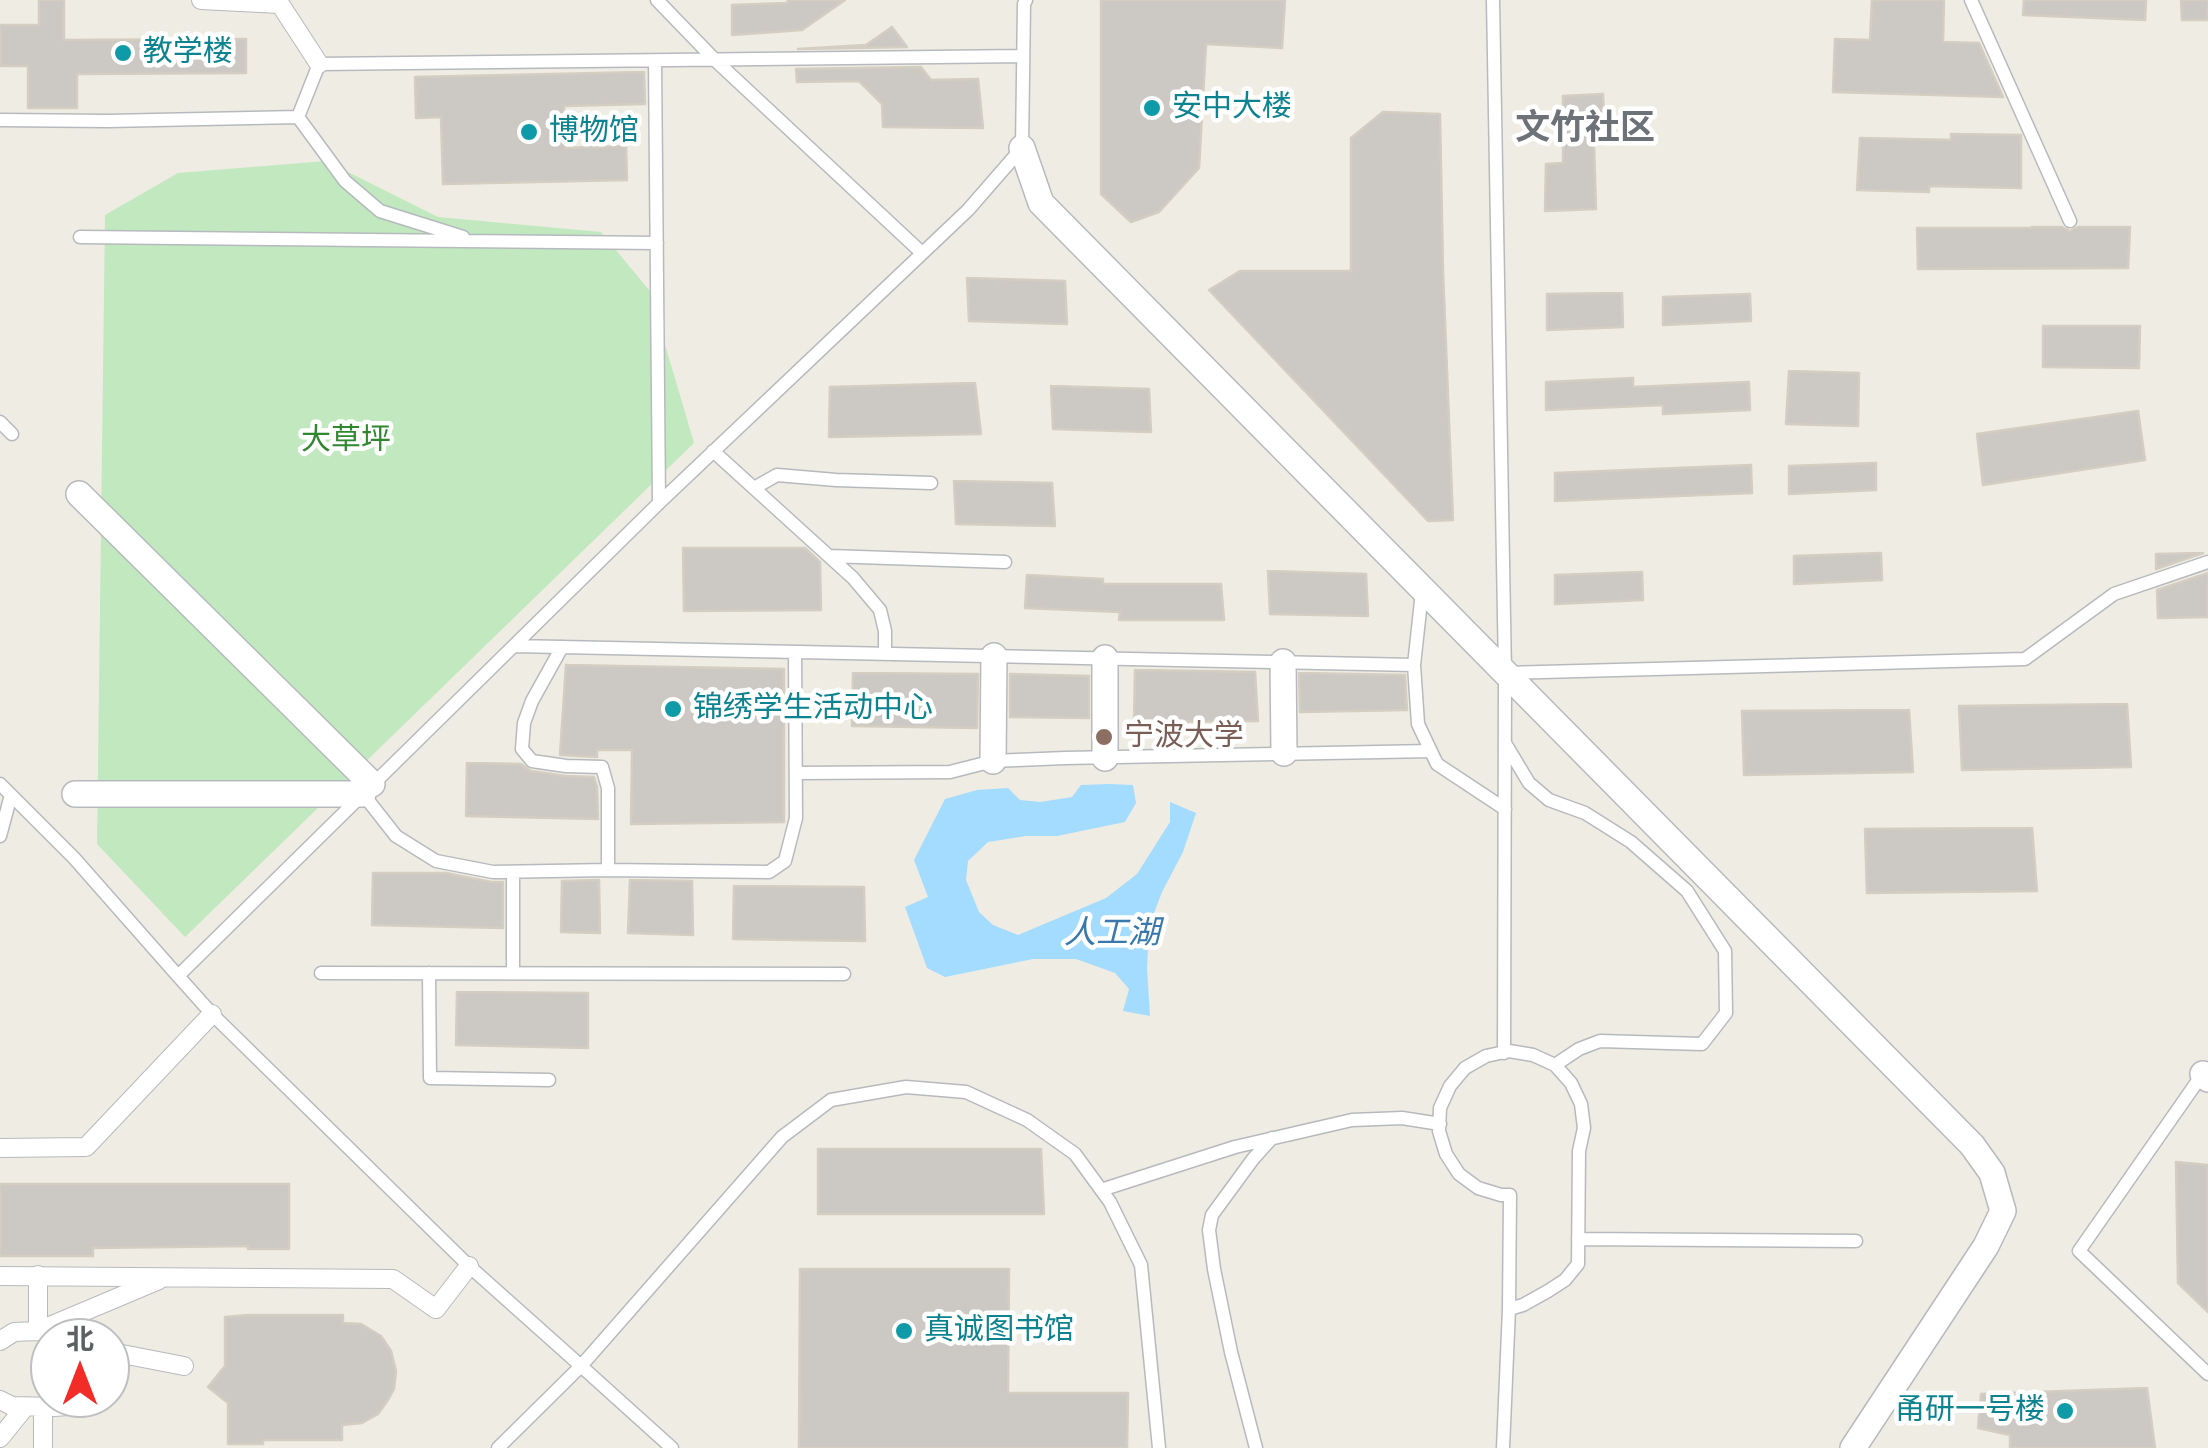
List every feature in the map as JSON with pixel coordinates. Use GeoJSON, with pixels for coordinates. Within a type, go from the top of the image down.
{"type":"FeatureCollection","features":[{"type":"Feature","properties":{"kind":"street"},"geometry":{"type":"LineString","coordinates":[[201,0],[280,4],[319,64]]}},
{"type":"Feature","properties":{"kind":"street"},"geometry":{"type":"LineString","coordinates":[[1022,148],[1041,203],[1972,1145],[1992,1173],[2003,1211],[1986,1246],[1853,1448]]}},
{"type":"Feature","properties":{"kind":"street"},"geometry":{"type":"LineString","coordinates":[[79,494],[368,789]]}},
{"type":"Feature","properties":{"kind":"street"},"geometry":{"type":"LineString","coordinates":[[992,761],[994,656]]}},
{"type":"Feature","properties":{"kind":"street"},"geometry":{"type":"LineString","coordinates":[[1105,658],[1105,758]]}},
{"type":"Feature","properties":{"kind":"street"},"geometry":{"type":"LineString","coordinates":[[1283,662],[1284,754]]}},
{"type":"Feature","properties":{"kind":"street"},"geometry":{"type":"LineString","coordinates":[[75,794],[368,789]]}},
{"type":"Feature","properties":{"kind":"street"},"geometry":{"type":"LineString","coordinates":[[0,1148],[86,1147],[212,1014]]}},
{"type":"Feature","properties":{"kind":"street"},"geometry":{"type":"LineString","coordinates":[[0,1276],[393,1279],[436,1309],[470,1266]]}},
{"type":"Feature","properties":{"kind":"street"},"geometry":{"type":"LineString","coordinates":[[38,1275],[38,1318]]}},
{"type":"Feature","properties":{"kind":"street"},"geometry":{"type":"LineString","coordinates":[[69,1318],[164,1278]]}},
{"type":"Feature","properties":{"kind":"street"},"geometry":{"type":"LineString","coordinates":[[0,1341],[14,1332],[30,1331]]}},
{"type":"Feature","properties":{"kind":"street"},"geometry":{"type":"LineString","coordinates":[[130,1356],[184,1366]]}},
{"type":"Feature","properties":{"kind":"street"},"geometry":{"type":"LineString","coordinates":[[0,1400],[12,1406],[30,1407]]}},
{"type":"Feature","properties":{"kind":"street"},"geometry":{"type":"LineString","coordinates":[[0,1438],[30,1411]]}},
{"type":"Feature","properties":{"kind":"street"},"geometry":{"type":"LineString","coordinates":[[36,1418],[43,1448]]}},
{"type":"Feature","properties":{"kind":"lane"},"geometry":{"type":"LineString","coordinates":[[657,0],[715,60],[922,252]]}},
{"type":"Feature","properties":{"kind":"lane"},"geometry":{"type":"LineString","coordinates":[[1493,0],[1505,673],[1504,1052]]}},
{"type":"Feature","properties":{"kind":"lane"},"geometry":{"type":"LineString","coordinates":[[1971,0],[2070,220]]}},
{"type":"Feature","properties":{"kind":"lane"},"geometry":{"type":"LineString","coordinates":[[178,976],[659,503],[968,210],[1022,148],[1024,1]]}},
{"type":"Feature","properties":{"kind":"lane"},"geometry":{"type":"LineString","coordinates":[[298,117],[319,64],[1023,56]]}},
{"type":"Feature","properties":{"kind":"lane"},"geometry":{"type":"LineString","coordinates":[[655,60],[659,503]]}},
{"type":"Feature","properties":{"kind":"lane"},"geometry":{"type":"LineString","coordinates":[[0,120],[298,117]]}},
{"type":"Feature","properties":{"kind":"lane"},"geometry":{"type":"LineString","coordinates":[[298,117],[345,181],[380,211],[478,242]]}},
{"type":"Feature","properties":{"kind":"lane"},"geometry":{"type":"LineString","coordinates":[[80,238],[657,243]]}},
{"type":"Feature","properties":{"kind":"lane"},"geometry":{"type":"LineString","coordinates":[[0,422],[12,434]]}},
{"type":"Feature","properties":{"kind":"lane"},"geometry":{"type":"LineString","coordinates":[[713,451],[853,578],[880,610],[886,631],[886,654]]}},
{"type":"Feature","properties":{"kind":"lane"},"geometry":{"type":"LineString","coordinates":[[754,488],[778,475],[930,483]]}},
{"type":"Feature","properties":{"kind":"lane"},"geometry":{"type":"LineString","coordinates":[[829,556],[1005,562]]}},
{"type":"Feature","properties":{"kind":"lane"},"geometry":{"type":"LineString","coordinates":[[1505,673],[2025,659],[2114,594],[2208,562]]}},
{"type":"Feature","properties":{"kind":"lane"},"geometry":{"type":"LineString","coordinates":[[1422,590],[1414,665],[1418,724],[1437,764],[1505,809]]}},
{"type":"Feature","properties":{"kind":"lane"},"geometry":{"type":"LineString","coordinates":[[514,646],[1414,665]]}},
{"type":"Feature","properties":{"kind":"lane"},"geometry":{"type":"LineString","coordinates":[[562,646],[532,700],[524,723],[522,750],[532,761],[602,767],[608,788],[608,870]]}},
{"type":"Feature","properties":{"kind":"lane"},"geometry":{"type":"LineString","coordinates":[[368,789],[396,836],[436,861],[493,872],[768,872],[785,861],[796,818],[795,652]]}},
{"type":"Feature","properties":{"kind":"lane"},"geometry":{"type":"LineString","coordinates":[[1505,742],[1528,782],[1549,800],[1584,813],[1630,842],[1687,891],[1725,951],[1726,1013],[1702,1044],[1600,1041],[1554,1066]]}},
{"type":"Feature","properties":{"kind":"lane"},"geometry":{"type":"LineString","coordinates":[[796,773],[950,772],[992,761],[1431,751]]}},
{"type":"Feature","properties":{"kind":"lane"},"geometry":{"type":"LineString","coordinates":[[0,784],[74,858],[212,1014],[470,1266],[672,1448]]}},
{"type":"Feature","properties":{"kind":"lane"},"geometry":{"type":"LineString","coordinates":[[0,836],[11,795]]}},
{"type":"Feature","properties":{"kind":"lane"},"geometry":{"type":"LineString","coordinates":[[513,872],[513,972]]}},
{"type":"Feature","properties":{"kind":"lane"},"geometry":{"type":"LineString","coordinates":[[321,973],[844,974]]}},
{"type":"Feature","properties":{"kind":"lane"},"geometry":{"type":"LineString","coordinates":[[429,973],[430,1078],[549,1080]]}},
{"type":"Feature","properties":{"kind":"lane"},"geometry":{"type":"LineString","coordinates":[[1503,1448],[1510,1309],[1510,1195],[1478,1188],[1459,1174],[1446,1154],[1440,1108],[1450,1086],[1465,1068],[1486,1056],[1504,1052],[1533,1055],[1554,1066],[1571,1083],[1582,1104],[1584,1128],[1579,1152],[1578,1264],[1564,1280],[1510,1309]]}},
{"type":"Feature","properties":{"kind":"lane"},"geometry":{"type":"LineString","coordinates":[[2206,1073],[2079,1251],[2208,1374]]}},
{"type":"Feature","properties":{"kind":"lane"},"geometry":{"type":"LineString","coordinates":[[498,1448],[581,1366],[782,1137],[831,1100],[906,1088],[966,1092],[1027,1120],[1075,1154],[1110,1202],[1141,1265],[1158,1448]]}},
{"type":"Feature","properties":{"kind":"lane"},"geometry":{"type":"LineString","coordinates":[[1101,1190],[1272,1138],[1352,1120],[1402,1118],[1440,1124]]}},
{"type":"Feature","properties":{"kind":"lane"},"geometry":{"type":"LineString","coordinates":[[1256,1448],[1231,1352],[1209,1230],[1212,1215],[1272,1138]]}},
{"type":"Feature","properties":{"kind":"lane"},"geometry":{"type":"LineString","coordinates":[[1578,1239],[1856,1241]]}},
{"type":"Feature","properties":{"kind":"green space","name":"大草坪"},"geometry":{"type":"Polygon","coordinates":[[[326,161],[438,217],[601,232],[649,290],[694,443],[185,937],[97,844],[105,215],[178,173],[326,161]]]}},
{"type":"Feature","properties":{"kind":"water","name":"人工湖"},"geometry":{"type":"Polygon","coordinates":[[[1081,785],[1133,785],[1136,803],[1125,822],[1057,836],[988,842],[968,861],[966,880],[979,912],[993,925],[1018,935],[1106,898],[1137,874],[1170,822],[1170,802],[1196,813],[1149,926],[1150,1016],[1123,1011],[1129,989],[1115,973],[1076,959],[1033,959],[945,977],[927,968],[905,907],[928,897],[914,860],[945,799],[977,790],[1008,788],[1020,800],[1040,802],[1072,797],[1081,785]]]}},
{"type":"Feature","properties":{"kind":"building","name":"教学楼"},"geometry":{"type":"Polygon","coordinates":[[[39,0],[64,0],[64,40],[246,39],[246,73],[77,74],[77,108],[28,108],[28,66],[0,66],[0,25],[39,25],[39,0]]]}},
{"type":"Feature","properties":{"kind":"building"},"geometry":{"type":"Polygon","coordinates":[[[845,0],[802,30],[732,35],[732,5],[845,0]]]}},
{"type":"Feature","properties":{"kind":"building","name":"安中大楼"},"geometry":{"type":"Polygon","coordinates":[[[1101,0],[1285,0],[1282,48],[1206,44],[1199,168],[1159,212],[1131,222],[1101,194],[1101,0]]]}},
{"type":"Feature","properties":{"kind":"building"},"geometry":{"type":"Polygon","coordinates":[[[1872,0],[1944,0],[1943,42],[1979,43],[2003,97],[1833,92],[1835,39],[1870,40],[1872,0]]]}},
{"type":"Feature","properties":{"kind":"building"},"geometry":{"type":"Polygon","coordinates":[[[2024,0],[2146,0],[2145,20],[2023,15],[2024,0]]]}},
{"type":"Feature","properties":{"kind":"building"},"geometry":{"type":"Polygon","coordinates":[[[2181,0],[2208,0],[2208,20],[2182,20],[2181,0]]]}},
{"type":"Feature","properties":{"kind":"building"},"geometry":{"type":"Polygon","coordinates":[[[892,27],[907,47],[798,49],[866,45],[892,27]]]}},
{"type":"Feature","properties":{"kind":"building"},"geometry":{"type":"Polygon","coordinates":[[[921,67],[931,80],[978,79],[983,128],[883,127],[882,104],[859,81],[797,82],[796,69],[921,67]]]}},
{"type":"Feature","properties":{"kind":"building","name":"博物馆"},"geometry":{"type":"Polygon","coordinates":[[[644,72],[645,104],[564,106],[565,148],[626,146],[627,180],[443,184],[441,117],[416,118],[415,77],[644,72]]]}},
{"type":"Feature","properties":{"kind":"building"},"geometry":{"type":"Polygon","coordinates":[[[1603,94],[1605,144],[1594,145],[1596,209],[1545,211],[1546,164],[1563,163],[1563,96],[1603,94]]]}},
{"type":"Feature","properties":{"kind":"building"},"geometry":{"type":"Polygon","coordinates":[[[1383,112],[1440,114],[1453,520],[1428,521],[1209,290],[1240,271],[1351,271],[1351,138],[1383,112]]]}},
{"type":"Feature","properties":{"kind":"building"},"geometry":{"type":"Polygon","coordinates":[[[1951,134],[2021,135],[2021,188],[1929,186],[1929,192],[1857,190],[1860,138],[1951,140],[1951,134]]]}},
{"type":"Feature","properties":{"kind":"building"},"geometry":{"type":"Polygon","coordinates":[[[2062,227],[2070,231],[2078,227],[2130,227],[2128,268],[1918,269],[1917,228],[2062,227]]]}},
{"type":"Feature","properties":{"kind":"building"},"geometry":{"type":"Polygon","coordinates":[[[967,278],[1065,281],[1067,324],[969,321],[967,278]]]}},
{"type":"Feature","properties":{"kind":"building"},"geometry":{"type":"Polygon","coordinates":[[[1622,293],[1623,327],[1547,330],[1547,294],[1622,293]]]}},
{"type":"Feature","properties":{"kind":"building"},"geometry":{"type":"Polygon","coordinates":[[[1750,294],[1751,321],[1663,325],[1663,297],[1750,294]]]}},
{"type":"Feature","properties":{"kind":"building"},"geometry":{"type":"Polygon","coordinates":[[[2043,326],[2140,326],[2139,368],[2043,367],[2043,326]]]}},
{"type":"Feature","properties":{"kind":"building"},"geometry":{"type":"Polygon","coordinates":[[[1789,371],[1859,373],[1858,426],[1786,424],[1789,371]]]}},
{"type":"Feature","properties":{"kind":"building"},"geometry":{"type":"Polygon","coordinates":[[[1633,378],[1633,387],[1749,382],[1750,410],[1663,414],[1663,405],[1546,410],[1546,382],[1633,378]]]}},
{"type":"Feature","properties":{"kind":"building"},"geometry":{"type":"Polygon","coordinates":[[[975,383],[981,434],[829,437],[830,387],[975,383]]]}},
{"type":"Feature","properties":{"kind":"building"},"geometry":{"type":"Polygon","coordinates":[[[1051,386],[1149,389],[1151,432],[1053,429],[1051,386]]]}},
{"type":"Feature","properties":{"kind":"building"},"geometry":{"type":"Polygon","coordinates":[[[2138,411],[2145,460],[1983,485],[1977,434],[2138,411]]]}},
{"type":"Feature","properties":{"kind":"building"},"geometry":{"type":"Polygon","coordinates":[[[1876,463],[1876,490],[1789,494],[1789,466],[1876,463]]]}},
{"type":"Feature","properties":{"kind":"building"},"geometry":{"type":"Polygon","coordinates":[[[1751,465],[1752,493],[1555,501],[1555,473],[1751,465]]]}},
{"type":"Feature","properties":{"kind":"building"},"geometry":{"type":"Polygon","coordinates":[[[954,481],[1052,483],[1055,526],[956,524],[954,481]]]}},
{"type":"Feature","properties":{"kind":"building"},"geometry":{"type":"Polygon","coordinates":[[[683,548],[805,548],[820,562],[821,610],[684,611],[683,548]]]}},
{"type":"Feature","properties":{"kind":"building"},"geometry":{"type":"Polygon","coordinates":[[[1881,553],[1882,580],[1794,584],[1794,556],[1881,553]]]}},
{"type":"Feature","properties":{"kind":"building"},"geometry":{"type":"Polygon","coordinates":[[[2203,553],[2156,569],[2156,554],[2203,553]]]}},
{"type":"Feature","properties":{"kind":"building"},"geometry":{"type":"Polygon","coordinates":[[[1268,571],[1366,574],[1368,616],[1270,614],[1268,571]]]}},
{"type":"Feature","properties":{"kind":"building"},"geometry":{"type":"Polygon","coordinates":[[[1642,572],[1643,600],[1555,604],[1555,575],[1642,572]]]}},
{"type":"Feature","properties":{"kind":"building"},"geometry":{"type":"Polygon","coordinates":[[[2208,573],[2208,617],[2158,618],[2157,590],[2208,573]]]}},
{"type":"Feature","properties":{"kind":"building"},"geometry":{"type":"Polygon","coordinates":[[[1027,575],[1103,579],[1103,584],[1221,584],[1224,620],[1119,620],[1120,612],[1025,608],[1027,575]]]}},
{"type":"Feature","properties":{"kind":"building","name":"锦绣学生活动中心"},"geometry":{"type":"Polygon","coordinates":[[[566,665],[784,669],[784,822],[631,824],[632,750],[597,750],[597,757],[560,755],[566,665]]]}},
{"type":"Feature","properties":{"kind":"building"},"geometry":{"type":"Polygon","coordinates":[[[1135,670],[1255,672],[1258,721],[1134,722],[1135,670]]]}},
{"type":"Feature","properties":{"kind":"building"},"geometry":{"type":"Polygon","coordinates":[[[853,673],[978,674],[977,728],[852,726],[853,673]]]}},
{"type":"Feature","properties":{"kind":"building"},"geometry":{"type":"Polygon","coordinates":[[[1299,673],[1405,675],[1407,710],[1300,712],[1299,673]]]}},
{"type":"Feature","properties":{"kind":"building"},"geometry":{"type":"Polygon","coordinates":[[[1010,674],[1089,676],[1089,718],[1010,717],[1010,674]]]}},
{"type":"Feature","properties":{"kind":"building"},"geometry":{"type":"Polygon","coordinates":[[[2127,704],[2131,767],[1962,770],[1959,706],[2127,704]]]}},
{"type":"Feature","properties":{"kind":"building"},"geometry":{"type":"Polygon","coordinates":[[[1909,710],[1913,772],[1744,775],[1742,711],[1909,710]]]}},
{"type":"Feature","properties":{"kind":"building"},"geometry":{"type":"Polygon","coordinates":[[[467,763],[521,764],[531,771],[594,777],[598,819],[466,816],[467,763]]]}},
{"type":"Feature","properties":{"kind":"building"},"geometry":{"type":"Polygon","coordinates":[[[2032,828],[2037,891],[1867,893],[1865,829],[2032,828]]]}},
{"type":"Feature","properties":{"kind":"building"},"geometry":{"type":"Polygon","coordinates":[[[373,873],[446,873],[503,882],[503,928],[372,925],[373,873]]]}},
{"type":"Feature","properties":{"kind":"building"},"geometry":{"type":"Polygon","coordinates":[[[599,880],[600,933],[561,932],[562,881],[599,880]]]}},
{"type":"Feature","properties":{"kind":"building"},"geometry":{"type":"Polygon","coordinates":[[[630,880],[692,881],[693,935],[628,933],[630,880]]]}},
{"type":"Feature","properties":{"kind":"building"},"geometry":{"type":"Polygon","coordinates":[[[734,886],[864,887],[865,941],[733,939],[734,886]]]}},
{"type":"Feature","properties":{"kind":"building"},"geometry":{"type":"Polygon","coordinates":[[[457,992],[588,993],[588,1048],[456,1045],[457,992]]]}},
{"type":"Feature","properties":{"kind":"building"},"geometry":{"type":"Polygon","coordinates":[[[818,1149],[1041,1149],[1044,1214],[818,1214],[818,1149]]]}},
{"type":"Feature","properties":{"kind":"building"},"geometry":{"type":"Polygon","coordinates":[[[2176,1162],[2208,1165],[2208,1312],[2178,1283],[2176,1162]]]}},
{"type":"Feature","properties":{"kind":"building"},"geometry":{"type":"Polygon","coordinates":[[[0,1184],[289,1184],[289,1249],[93,1248],[93,1256],[0,1256],[0,1184]]]}},
{"type":"Feature","properties":{"kind":"building","name":"真诚图书馆"},"geometry":{"type":"Polygon","coordinates":[[[800,1269],[1009,1269],[1008,1393],[1128,1393],[1127,1448],[799,1448],[800,1269]]]}},
{"type":"Feature","properties":{"kind":"building"},"geometry":{"type":"Polygon","coordinates":[[[343,1315],[343,1323],[361,1324],[381,1336],[391,1351],[396,1371],[388,1400],[378,1414],[362,1423],[342,1425],[342,1440],[228,1444],[228,1403],[208,1387],[225,1366],[225,1317],[343,1315]]]}},
{"type":"Feature","properties":{"kind":"building","name":"甬研一号楼"},"geometry":{"type":"Polygon","coordinates":[[[2147,1388],[2155,1448],[2010,1448],[2010,1435],[1978,1428],[1981,1394],[2147,1388]]]}},
{"type":"Feature","properties":{"kind":"place","name":"教学楼"},"geometry":{"type":"Point","coordinates":[123,53]}},
{"type":"Feature","properties":{"kind":"place","name":"安中大楼"},"geometry":{"type":"Point","coordinates":[1152,108]}},
{"type":"Feature","properties":{"kind":"place","name":"博物馆"},"geometry":{"type":"Point","coordinates":[529,132]}},
{"type":"Feature","properties":{"kind":"place","name":"锦绣学生活动中心"},"geometry":{"type":"Point","coordinates":[673,709]}},
{"type":"Feature","properties":{"kind":"place","name":"宁波大学"},"geometry":{"type":"Point","coordinates":[1104,737]}},
{"type":"Feature","properties":{"kind":"place","name":"真诚图书馆"},"geometry":{"type":"Point","coordinates":[904,1331]}},
{"type":"Feature","properties":{"kind":"place","name":"甬研一号楼"},"geometry":{"type":"Point","coordinates":[2065,1411]}},
{"type":"Feature","properties":{"kind":"district","name":"文竹社区"},"geometry":{"type":"Point","coordinates":[1585,129]}}]}
